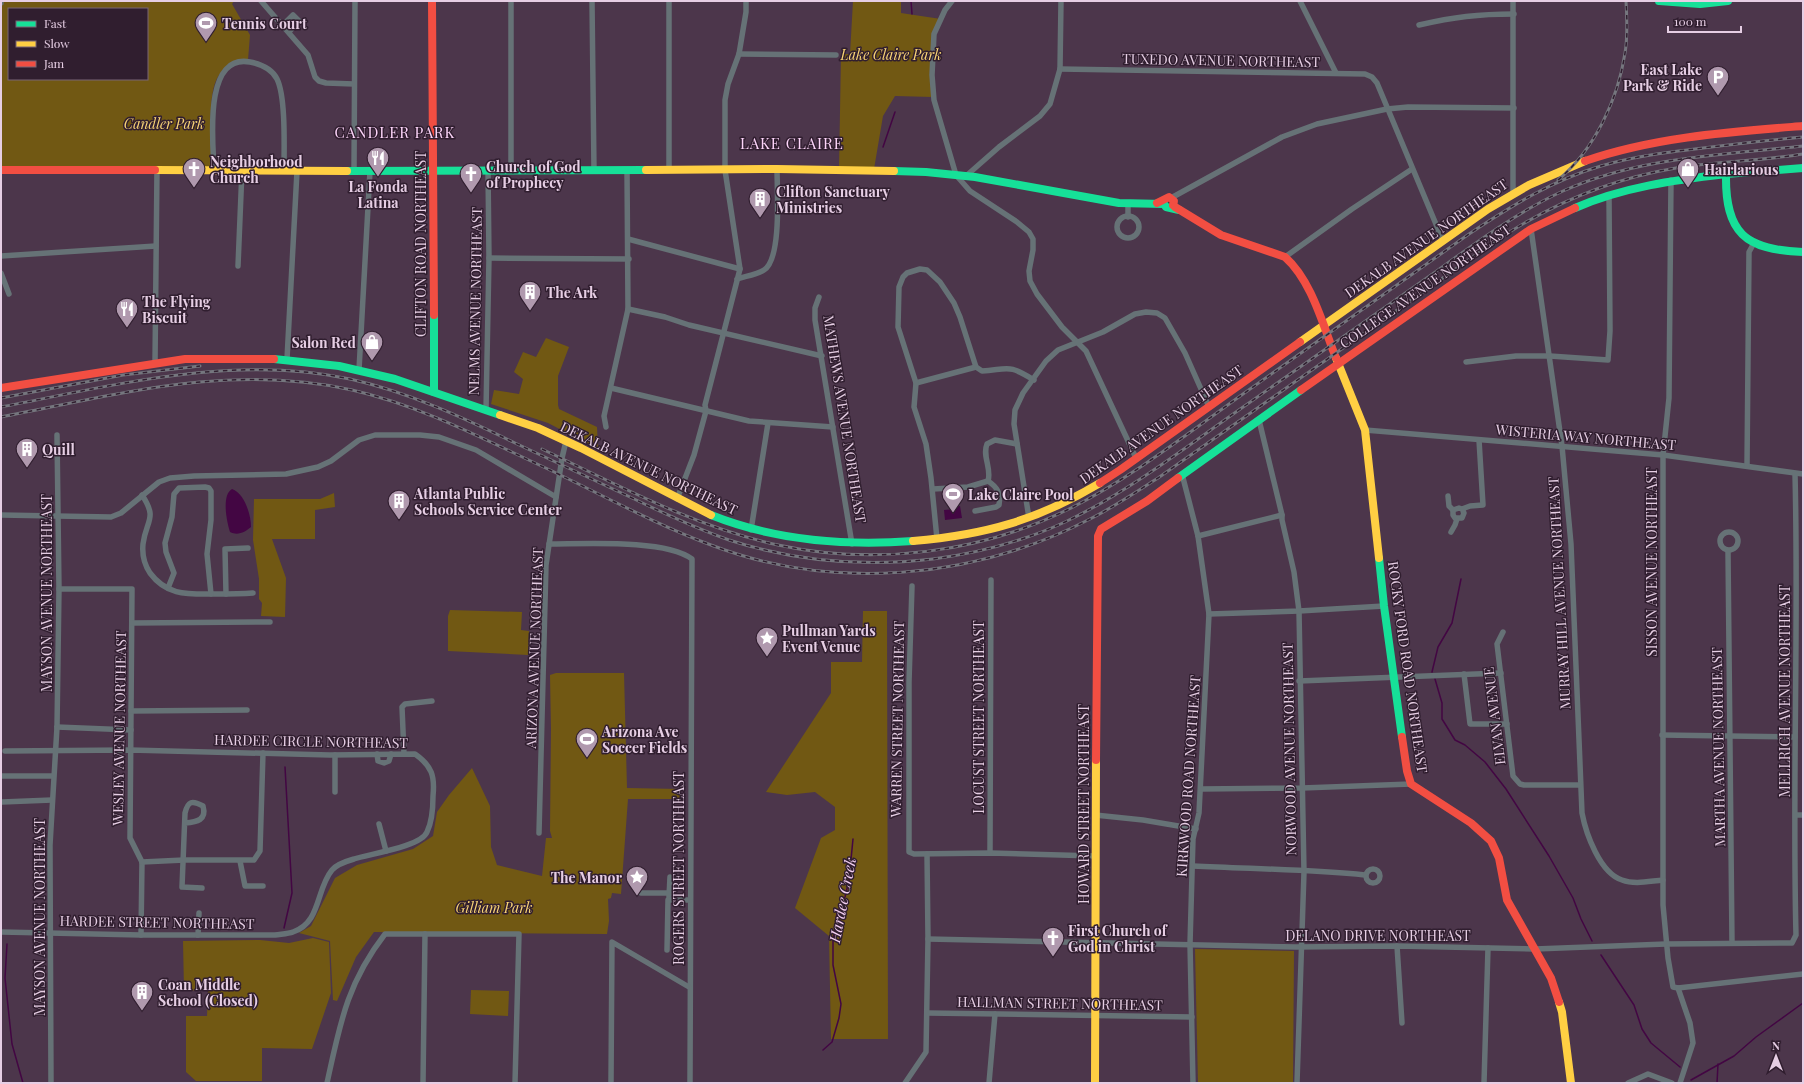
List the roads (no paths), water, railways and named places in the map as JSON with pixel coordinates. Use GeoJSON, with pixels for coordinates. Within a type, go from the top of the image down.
{"type":"FeatureCollection","features":[{"type":"Feature","properties":{"kind":"street"},"geometry":{"type":"LineString","coordinates":[[261,1],[308,55],[315,77],[319,81],[326,83],[354,84]]}},
{"type":"Feature","properties":{"kind":"street"},"geometry":{"type":"LineString","coordinates":[[354,170],[355,1]]}},
{"type":"Feature","properties":{"kind":"street","name":"CLIFTON ROAD NORTHEAST"},"geometry":{"type":"LineString","coordinates":[[432,1],[434,392]]}},
{"type":"Feature","properties":{"kind":"street"},"geometry":{"type":"LineString","coordinates":[[511,1],[511,170]]}},
{"type":"Feature","properties":{"kind":"street"},"geometry":{"type":"LineString","coordinates":[[592,1],[594,171]]}},
{"type":"Feature","properties":{"kind":"street"},"geometry":{"type":"LineString","coordinates":[[669,1],[669,169]]}},
{"type":"Feature","properties":{"kind":"street"},"geometry":{"type":"LineString","coordinates":[[677,499],[694,455],[706,411],[705,405],[740,269],[725,170],[725,100],[728,84],[739,54],[746,12],[746,1]]}},
{"type":"Feature","properties":{"kind":"street"},"geometry":{"type":"LineString","coordinates":[[952,1],[945,10],[934,34],[932,75],[934,100],[956,175],[970,191],[1017,222],[1033,239],[1029,271],[1030,282],[1037,294],[1062,327],[1078,342],[1090,359],[1136,458]]}},
{"type":"Feature","properties":{"kind":"street"},"geometry":{"type":"LineString","coordinates":[[966,176],[999,147],[1040,116],[1050,104],[1060,69],[1061,1]]}},
{"type":"Feature","properties":{"kind":"street"},"geometry":{"type":"LineString","coordinates":[[1300,1],[1336,73]]}},
{"type":"Feature","properties":{"kind":"street"},"geometry":{"type":"LineString","coordinates":[[1513,1],[1513,193]]}},
{"type":"Feature","properties":{"kind":"street"},"geometry":{"type":"LineString","coordinates":[[1659,1],[1700,4],[1728,1]]}},
{"type":"Feature","properties":{"kind":"street"},"geometry":{"type":"LineString","coordinates":[[1419,25],[1457,16],[1514,14]]}},
{"type":"Feature","properties":{"kind":"street"},"geometry":{"type":"LineString","coordinates":[[283,25],[294,15],[299,21],[288,32]]}},
{"type":"Feature","properties":{"kind":"street"},"geometry":{"type":"LineString","coordinates":[[739,54],[836,54]]}},
{"type":"Feature","properties":{"kind":"street"},"geometry":{"type":"LineString","coordinates":[[214,169],[213,102],[215,89],[220,76],[228,68],[237,62],[246,61],[265,67],[273,73],[282,93],[284,170]]}},
{"type":"Feature","properties":{"kind":"street","name":"TUXEDO AVENUE NORTHEAST"},"geometry":{"type":"LineString","coordinates":[[1060,69],[1365,74],[1372,77],[1377,83],[1387,109]]}},
{"type":"Feature","properties":{"kind":"street"},"geometry":{"type":"LineString","coordinates":[[1168,204],[1282,137],[1318,124],[1387,109],[1408,107],[1514,108]]}},
{"type":"Feature","properties":{"kind":"street"},"geometry":{"type":"LineString","coordinates":[[1387,109],[1443,241]]}},
{"type":"Feature","properties":{"kind":"street","name":"DEKALB AVENUE NORTHEAST"},"geometry":{"type":"LineString","coordinates":[[1,388],[155,363],[229,357],[287,359],[359,370],[395,379],[538,428],[677,499],[721,520],[750,530],[800,540],[852,544],[937,539],[980,533],[1029,518],[1087,491],[1209,407],[1443,241],[1513,193],[1537,180],[1573,165],[1614,152],[1663,141],[1803,126]]}},
{"type":"Feature","properties":{"kind":"street","name":"COLLEGE AVENUE NORTHEAST"},"geometry":{"type":"LineString","coordinates":[[1104,526],[1147,501],[1182,474],[1338,363],[1531,229],[1568,210],[1635,187],[1671,180],[1803,168]]}},
{"type":"Feature","properties":{"kind":"street"},"geometry":{"type":"LineString","coordinates":[[155,363],[157,169]]}},
{"type":"Feature","properties":{"kind":"street"},"geometry":{"type":"LineString","coordinates":[[1,170],[214,169],[297,171],[488,169],[594,171],[777,169],[926,172],[966,176],[1128,204],[1168,204],[1221,235],[1285,257],[1352,208],[1412,169]]}},
{"type":"Feature","properties":{"kind":"street","name":"NELMS AVENUE NORTHEAST"},"geometry":{"type":"LineString","coordinates":[[486,410],[489,258],[488,169]]}},
{"type":"Feature","properties":{"kind":"street"},"geometry":{"type":"LineString","coordinates":[[737,279],[764,270],[770,262],[777,235],[777,169]]}},
{"type":"Feature","properties":{"kind":"street"},"geometry":{"type":"LineString","coordinates":[[238,266],[242,170]]}},
{"type":"Feature","properties":{"kind":"street"},"geometry":{"type":"LineString","coordinates":[[359,370],[370,170]]}},
{"type":"Feature","properties":{"kind":"street"},"geometry":{"type":"LineString","coordinates":[[606,427],[604,416],[628,309],[629,259],[627,170]]}},
{"type":"Feature","properties":{"kind":"street"},"geometry":{"type":"LineString","coordinates":[[287,359],[297,171]]}},
{"type":"Feature","properties":{"kind":"street"},"geometry":{"type":"LineString","coordinates":[[1726,174],[1728,211],[1736,226],[1754,243],[1770,250],[1803,252]]}},
{"type":"Feature","properties":{"kind":"street","name":"SISSON AVENUE NORTHEAST"},"geometry":{"type":"LineString","coordinates":[[1671,180],[1670,398],[1663,455],[1663,880],[1666,944],[1672,987],[1678,988]]}},
{"type":"Feature","properties":{"kind":"street"},"geometry":{"type":"LineString","coordinates":[[1466,362],[1516,356],[1550,356],[1608,360],[1610,331],[1609,195]]}},
{"type":"Feature","properties":{"kind":"street"},"geometry":{"type":"LineString","coordinates":[[1128,204],[1128,216]]}},
{"type":"Feature","properties":{"kind":"street"},"geometry":{"type":"LineString","coordinates":[[1128,216],[1137,219],[1139,223],[1136,236],[1128,238],[1120,236],[1117,232],[1118,223],[1123,218],[1128,216]]}},
{"type":"Feature","properties":{"kind":"street","name":"MURRAY HILL AVENUE NORTHEAST"},"geometry":{"type":"LineString","coordinates":[[1531,229],[1562,446],[1572,544],[1582,813],[1586,832],[1599,859],[1612,874],[1622,880],[1638,882],[1663,880]]}},
{"type":"Feature","properties":{"kind":"street"},"geometry":{"type":"LineString","coordinates":[[628,239],[740,269]]}},
{"type":"Feature","properties":{"kind":"street"},"geometry":{"type":"LineString","coordinates":[[1747,466],[1749,252],[1754,243]]}},
{"type":"Feature","properties":{"kind":"street"},"geometry":{"type":"LineString","coordinates":[[1,256],[156,246]]}},
{"type":"Feature","properties":{"kind":"street","name":"ROCKY FORD ROAD NORTHEAST"},"geometry":{"type":"LineString","coordinates":[[1285,257],[1293,263],[1301,274],[1365,430],[1384,606],[1404,755],[1411,784],[1469,821],[1491,840],[1500,860],[1502,886],[1507,900],[1551,978],[1562,1012],[1571,1083]]}},
{"type":"Feature","properties":{"kind":"street"},"geometry":{"type":"LineString","coordinates":[[489,258],[629,259]]}},
{"type":"Feature","properties":{"kind":"street"},"geometry":{"type":"LineString","coordinates":[[937,539],[926,444],[914,407],[916,383],[898,327],[900,282],[907,273],[913,270],[927,270],[940,282],[954,303],[960,317],[976,367],[982,371],[1006,367],[1018,370],[1034,380]]}},
{"type":"Feature","properties":{"kind":"street"},"geometry":{"type":"LineString","coordinates":[[1,273],[9,294]]}},
{"type":"Feature","properties":{"kind":"street","name":"MATHEWS AVENUE NORTHEAST"},"geometry":{"type":"LineString","coordinates":[[819,297],[815,320],[852,544]]}},
{"type":"Feature","properties":{"kind":"street"},"geometry":{"type":"LineString","coordinates":[[628,309],[822,356]]}},
{"type":"Feature","properties":{"kind":"street"},"geometry":{"type":"LineString","coordinates":[[1029,518],[1014,424],[1015,410],[1022,393],[1034,380],[1046,361],[1058,350],[1103,332],[1135,314],[1146,312],[1157,313],[1165,318],[1185,353],[1209,407]]}},
{"type":"Feature","properties":{"kind":"street"},"geometry":{"type":"LineString","coordinates":[[916,383],[976,367]]}},
{"type":"Feature","properties":{"kind":"street"},"geometry":{"type":"LineString","coordinates":[[611,388],[750,421],[833,427]]}},
{"type":"Feature","properties":{"kind":"street","name":"NORWOOD AVENUE NORTHEAST"},"geometry":{"type":"LineString","coordinates":[[1259,420],[1282,514],[1282,520],[1297,585],[1299,611],[1299,681],[1304,872],[1297,1083]]}},
{"type":"Feature","properties":{"kind":"street"},"geometry":{"type":"LineString","coordinates":[[750,530],[768,423]]}},
{"type":"Feature","properties":{"kind":"street","name":"WISTERIA WAY NORTHEAST"},"geometry":{"type":"LineString","coordinates":[[1365,430],[1663,455],[1803,474]]}},
{"type":"Feature","properties":{"kind":"street"},"geometry":{"type":"LineString","coordinates":[[1,515],[110,516],[121,513],[159,482],[170,478],[286,474],[301,472],[331,462],[359,440],[375,435],[392,434],[426,436],[455,441],[476,450],[556,497]]}},
{"type":"Feature","properties":{"kind":"street","name":"MAYSON AVENUE NORTHEAST"},"geometry":{"type":"LineString","coordinates":[[51,1083],[50,845],[57,727],[59,588],[58,435]]}},
{"type":"Feature","properties":{"kind":"street"},"geometry":{"type":"LineString","coordinates":[[988,481],[989,477],[985,452],[987,444],[996,440],[1017,444]]}},
{"type":"Feature","properties":{"kind":"street"},"geometry":{"type":"LineString","coordinates":[[1453,510],[1483,505],[1478,440]]}},
{"type":"Feature","properties":{"kind":"street","name":"ARIZONA AVENUE NORTHEAST"},"geometry":{"type":"LineString","coordinates":[[540,833],[546,565],[566,441]]}},
{"type":"Feature","properties":{"kind":"street","name":"KIRKWOOD ROAD NORTHEAST"},"geometry":{"type":"LineString","coordinates":[[1182,474],[1198,536],[1209,614],[1199,813],[1193,839],[1190,944],[1193,1083]]}},
{"type":"Feature","properties":{"kind":"street","name":"MELLRICH AVENUE NORTHEAST"},"geometry":{"type":"LineString","coordinates":[[1795,474],[1797,555],[1794,737],[1796,815],[1795,909]]}},
{"type":"Feature","properties":{"kind":"street"},"geometry":{"type":"LineString","coordinates":[[932,489],[968,487],[988,481]]}},
{"type":"Feature","properties":{"kind":"street"},"geometry":{"type":"LineString","coordinates":[[975,511],[996,507],[999,505],[999,491],[988,481]]}},
{"type":"Feature","properties":{"kind":"street"},"geometry":{"type":"LineString","coordinates":[[168,588],[174,573],[166,552],[165,543],[172,517],[174,494],[179,488],[205,487],[209,488],[211,491],[211,520],[207,554],[211,594]]}},
{"type":"Feature","properties":{"kind":"street"},"geometry":{"type":"LineString","coordinates":[[142,495],[149,505],[150,512],[150,521],[143,542],[143,557],[154,577],[168,588],[180,593],[195,595],[254,593]]}},
{"type":"Feature","properties":{"kind":"street"},"geometry":{"type":"LineString","coordinates":[[1448,496],[1448,506],[1453,510],[1453,515],[1457,519]]}},
{"type":"Feature","properties":{"kind":"street"},"geometry":{"type":"LineString","coordinates":[[1457,519],[1462,518],[1464,514],[1462,509]]}},
{"type":"Feature","properties":{"kind":"street"},"geometry":{"type":"LineString","coordinates":[[1198,536],[1282,514]]}},
{"type":"Feature","properties":{"kind":"street"},"geometry":{"type":"LineString","coordinates":[[1451,532],[1456,525],[1457,519]]}},
{"type":"Feature","properties":{"kind":"street","name":"HOWARD STREET NORTHEAST"},"geometry":{"type":"LineString","coordinates":[[1095,1083],[1097,549],[1100,532],[1104,526]]}},
{"type":"Feature","properties":{"kind":"street","name":"ROGERS STREET NORTHEAST"},"geometry":{"type":"LineString","coordinates":[[550,544],[660,547],[677,551],[692,559],[690,1083]]}},
{"type":"Feature","properties":{"kind":"street"},"geometry":{"type":"LineString","coordinates":[[226,594],[225,549],[248,548]]}},
{"type":"Feature","properties":{"kind":"street","name":"MARTHA AVENUE NORTHEAST"},"geometry":{"type":"LineString","coordinates":[[1728,551],[1732,943]]}},
{"type":"Feature","properties":{"kind":"street","name":"LOCUST STREET NORTHEAST"},"geometry":{"type":"LineString","coordinates":[[990,853],[991,580]]}},
{"type":"Feature","properties":{"kind":"street","name":"WARREN STREET NORTHEAST"},"geometry":{"type":"LineString","coordinates":[[912,586],[908,690],[909,852],[914,854],[927,854]]}},
{"type":"Feature","properties":{"kind":"street","name":"WESLEY AVENUE NORTHEAST"},"geometry":{"type":"LineString","coordinates":[[59,588],[132,589],[130,838],[142,862],[141,936]]}},
{"type":"Feature","properties":{"kind":"street"},"geometry":{"type":"LineString","coordinates":[[1209,614],[1384,606]]}},
{"type":"Feature","properties":{"kind":"street"},"geometry":{"type":"LineString","coordinates":[[132,623],[270,622]]}},
{"type":"Feature","properties":{"kind":"street","name":"ELVAN AVENUE"},"geometry":{"type":"LineString","coordinates":[[1503,632],[1497,644],[1513,776],[1517,781],[1524,785],[1580,785]]}},
{"type":"Feature","properties":{"kind":"street"},"geometry":{"type":"LineString","coordinates":[[1299,681],[1501,673]]}},
{"type":"Feature","properties":{"kind":"street"},"geometry":{"type":"LineString","coordinates":[[1464,674],[1470,724],[1507,724]]}},
{"type":"Feature","properties":{"kind":"street"},"geometry":{"type":"LineString","coordinates":[[404,754],[402,707],[405,704],[432,701]]}},
{"type":"Feature","properties":{"kind":"street"},"geometry":{"type":"LineString","coordinates":[[131,711],[247,710]]}},
{"type":"Feature","properties":{"kind":"street"},"geometry":{"type":"LineString","coordinates":[[57,727],[131,730]]}},
{"type":"Feature","properties":{"kind":"street"},"geometry":{"type":"LineString","coordinates":[[1662,735],[1794,737]]}},
{"type":"Feature","properties":{"kind":"street","name":"HARDEE CIRCLE NORTHEAST"},"geometry":{"type":"LineString","coordinates":[[56,751],[130,750],[335,755],[415,754],[431,769],[433,777],[432,810],[427,833],[420,840],[386,851],[345,861],[333,869],[324,884],[310,922]]}},
{"type":"Feature","properties":{"kind":"street"},"geometry":{"type":"LineString","coordinates":[[5,751],[56,751]]}},
{"type":"Feature","properties":{"kind":"street"},"geometry":{"type":"LineString","coordinates":[[142,862],[184,860],[254,860],[260,851],[263,753]]}},
{"type":"Feature","properties":{"kind":"street"},"geometry":{"type":"LineString","coordinates":[[335,755],[335,792]]}},
{"type":"Feature","properties":{"kind":"street"},"geometry":{"type":"LineString","coordinates":[[1,776],[53,776]]}},
{"type":"Feature","properties":{"kind":"street"},"geometry":{"type":"LineString","coordinates":[[1200,789],[1302,788],[1411,784]]}},
{"type":"Feature","properties":{"kind":"street"},"geometry":{"type":"LineString","coordinates":[[2,802],[52,800]]}},
{"type":"Feature","properties":{"kind":"street"},"geometry":{"type":"LineString","coordinates":[[1095,814],[1196,829]]}},
{"type":"Feature","properties":{"kind":"street"},"geometry":{"type":"LineString","coordinates":[[1796,815],[1803,815]]}},
{"type":"Feature","properties":{"kind":"street"},"geometry":{"type":"LineString","coordinates":[[185,823],[182,887],[202,888]]}},
{"type":"Feature","properties":{"kind":"street"},"geometry":{"type":"LineString","coordinates":[[379,824],[386,851]]}},
{"type":"Feature","properties":{"kind":"street"},"geometry":{"type":"LineString","coordinates":[[905,1083],[926,1052],[928,939],[927,854],[990,853],[1096,856]]}},
{"type":"Feature","properties":{"kind":"street"},"geometry":{"type":"LineString","coordinates":[[240,861],[245,886],[263,886]]}},
{"type":"Feature","properties":{"kind":"street"},"geometry":{"type":"LineString","coordinates":[[1193,866],[1304,872],[1322,870],[1365,875]]}},
{"type":"Feature","properties":{"kind":"street"},"geometry":{"type":"LineString","coordinates":[[667,950],[670,877]]}},
{"type":"Feature","properties":{"kind":"street"},"geometry":{"type":"LineString","coordinates":[[641,893],[690,900]]}},
{"type":"Feature","properties":{"kind":"street","name":"DELANO DRIVE NORTHEAST"},"geometry":{"type":"LineString","coordinates":[[928,939],[1190,944],[1301,948],[1397,946],[1535,949],[1666,944],[1792,943],[1796,935],[1795,909]]}},
{"type":"Feature","properties":{"kind":"street"},"geometry":{"type":"LineString","coordinates":[[198,935],[199,913]]}},
{"type":"Feature","properties":{"kind":"street","name":"HARDEE STREET NORTHEAST"},"geometry":{"type":"LineString","coordinates":[[1,932],[141,936],[275,935],[294,932],[310,922]]}},
{"type":"Feature","properties":{"kind":"street"},"geometry":{"type":"LineString","coordinates":[[327,1083],[341,1018],[350,992],[361,968],[385,934],[519,934],[515,1083]]}},
{"type":"Feature","properties":{"kind":"street"},"geometry":{"type":"LineString","coordinates":[[423,1083],[425,934]]}},
{"type":"Feature","properties":{"kind":"street"},"geometry":{"type":"LineString","coordinates":[[611,1083],[612,942],[690,987]]}},
{"type":"Feature","properties":{"kind":"street"},"geometry":{"type":"LineString","coordinates":[[1397,946],[1402,1023]]}},
{"type":"Feature","properties":{"kind":"street"},"geometry":{"type":"LineString","coordinates":[[1484,1083],[1488,948]]}},
{"type":"Feature","properties":{"kind":"street"},"geometry":{"type":"LineString","coordinates":[[1680,1083],[1694,1043],[1690,1023],[1678,988],[1803,974]]}},
{"type":"Feature","properties":{"kind":"street","name":"HALLMAN STREET NORTHEAST"},"geometry":{"type":"LineString","coordinates":[[927,1014],[1192,1017]]}},
{"type":"Feature","properties":{"kind":"street"},"geometry":{"type":"LineString","coordinates":[[989,1083],[995,1014]]}},
{"type":"Feature","properties":{"kind":"street"},"geometry":{"type":"LineString","coordinates":[[1628,1083],[1648,1074],[1672,1083]]}},
{"type":"Feature","properties":{"kind":"waterway"},"geometry":{"type":"LineString","coordinates":[[911,1],[912,14]]}},
{"type":"Feature","properties":{"kind":"waterway"},"geometry":{"type":"LineString","coordinates":[[883,147],[895,112]]}},
{"type":"Feature","properties":{"kind":"waterway"},"geometry":{"type":"LineString","coordinates":[[1432,672],[1438,647],[1452,623],[1461,579]]}},
{"type":"Feature","properties":{"kind":"waterway"},"geometry":{"type":"LineString","coordinates":[[1435,679],[1442,703],[1442,719],[1455,740],[1465,745],[1485,762],[1506,789],[1549,856],[1573,898],[1592,941]]}},
{"type":"Feature","properties":{"kind":"waterway"},"geometry":{"type":"LineString","coordinates":[[284,928],[292,893],[285,767]]}},
{"type":"Feature","properties":{"kind":"waterway","name":"Hardee Creek"},"geometry":{"type":"LineString","coordinates":[[823,1050],[832,1042],[839,1018],[841,1004],[833,965],[833,941],[837,913],[845,897],[849,880],[853,839]]}},
{"type":"Feature","properties":{"kind":"waterway"},"geometry":{"type":"LineString","coordinates":[[7,944],[5,978],[12,1044],[23,1083]]}},
{"type":"Feature","properties":{"kind":"waterway"},"geometry":{"type":"LineString","coordinates":[[1601,955],[1634,1005],[1642,1029],[1651,1043],[1680,1067]]}},
{"type":"Feature","properties":{"kind":"waterway"},"geometry":{"type":"LineString","coordinates":[[1691,1080],[1734,1056],[1756,1037],[1803,1003]]}},
{"type":"Feature","properties":{"kind":"waterway"},"geometry":{"type":"LineString","coordinates":[[1717,1083],[1718,1064]]}},
{"type":"Feature","properties":{"kind":"railway"},"geometry":{"type":"LineString","coordinates":[[1558,180],[1571,168],[1594,138],[1603,122],[1617,88],[1626,47],[1626,1]]}},
{"type":"Feature","properties":{"kind":"railway"},"geometry":{"type":"LineString","coordinates":[[542,449],[657,504],[717,527],[778,545],[815,551],[852,554],[889,554],[926,551],[963,545],[1000,536],[1035,524],[1069,509],[1137,470],[1469,234],[1549,186],[1601,166],[1639,157],[1803,137]]}},
{"type":"Feature","properties":{"kind":"railway"},"geometry":{"type":"LineString","coordinates":[[1,407],[131,382],[175,375],[218,371],[262,370],[306,372],[350,379],[372,384],[434,406],[667,514],[729,540],[779,553],[830,560],[882,562],[933,559],[984,550],[1033,535],[1089,510],[1180,452],[1511,219],[1563,191],[1621,171],[1651,164],[1711,155],[1803,146]]}},
{"type":"Feature","properties":{"kind":"railway"},"geometry":{"type":"LineString","coordinates":[[1,417],[132,391],[175,385],[219,381],[262,380],[307,382],[352,390],[428,414],[550,470],[670,528],[711,545],[758,560],[806,569],[854,573],[903,572],[952,566],[999,555],[1045,539],[1090,519],[1116,504],[1158,478],[1494,242],[1536,216],[1558,205],[1604,186],[1651,173],[1676,168],[1803,154]]}},
{"type":"Feature","properties":{"kind":"railway"},"geometry":{"type":"LineString","coordinates":[[1,398],[123,375],[200,366]]}},
{"type":"Feature","properties":{"kind":"place","name":"Tennis Court"},"geometry":{"type":"Point","coordinates":[206,42]}},
{"type":"Feature","properties":{"kind":"place","name":"East Lake Park & Ride"},"geometry":{"type":"Point","coordinates":[1718,96]}},
{"type":"Feature","properties":{"kind":"place","name":"La Fonda Latina"},"geometry":{"type":"Point","coordinates":[378,178]}},
{"type":"Feature","properties":{"kind":"place","name":"Neighborhood Church"},"geometry":{"type":"Point","coordinates":[194,188]}},
{"type":"Feature","properties":{"kind":"place","name":"Hairlarious"},"geometry":{"type":"Point","coordinates":[1688,188]}},
{"type":"Feature","properties":{"kind":"place","name":"Church of God of Prophecy"},"geometry":{"type":"Point","coordinates":[471,194]}},
{"type":"Feature","properties":{"kind":"place","name":"Clifton Sanctuary Ministries"},"geometry":{"type":"Point","coordinates":[760,218]}},
{"type":"Feature","properties":{"kind":"place","name":"The Ark"},"geometry":{"type":"Point","coordinates":[530,312]}},
{"type":"Feature","properties":{"kind":"place","name":"The Flying Biscuit"},"geometry":{"type":"Point","coordinates":[127,328]}},
{"type":"Feature","properties":{"kind":"place","name":"Salon Red"},"geometry":{"type":"Point","coordinates":[372,362]}},
{"type":"Feature","properties":{"kind":"place","name":"Quill"},"geometry":{"type":"Point","coordinates":[27,468]}},
{"type":"Feature","properties":{"kind":"place","name":"Lake Claire Pool"},"geometry":{"type":"Point","coordinates":[953,514]}},
{"type":"Feature","properties":{"kind":"place","name":"Atlanta Public Schools Service Center"},"geometry":{"type":"Point","coordinates":[399,520]}},
{"type":"Feature","properties":{"kind":"place","name":"Pullman Yards Event Venue"},"geometry":{"type":"Point","coordinates":[767,658]}},
{"type":"Feature","properties":{"kind":"place","name":"Arizona Ave Soccer Fields"},"geometry":{"type":"Point","coordinates":[587,758]}},
{"type":"Feature","properties":{"kind":"place","name":"The Manor"},"geometry":{"type":"Point","coordinates":[637,896]}},
{"type":"Feature","properties":{"kind":"place","name":"First Church of God in Christ"},"geometry":{"type":"Point","coordinates":[1053,958]}},
{"type":"Feature","properties":{"kind":"place","name":"Coan Middle School (Closed)"},"geometry":{"type":"Point","coordinates":[142,1012]}},
{"type":"Feature","properties":{"kind":"district","name":"CANDLER PARK"},"geometry":{"type":"Point","coordinates":[395,132]}},
{"type":"Feature","properties":{"kind":"district","name":"LAKE CLAIRE"},"geometry":{"type":"Point","coordinates":[792,143]}},
{"type":"Feature","properties":{"kind":"park label","name":"Lake Claire Park"},"geometry":{"type":"Point","coordinates":[891,54]}},
{"type":"Feature","properties":{"kind":"park label","name":"Candler Park"},"geometry":{"type":"Point","coordinates":[164,123]}},
{"type":"Feature","properties":{"kind":"park label","name":"Gilliam Park"},"geometry":{"type":"Point","coordinates":[494,907]}}]}
